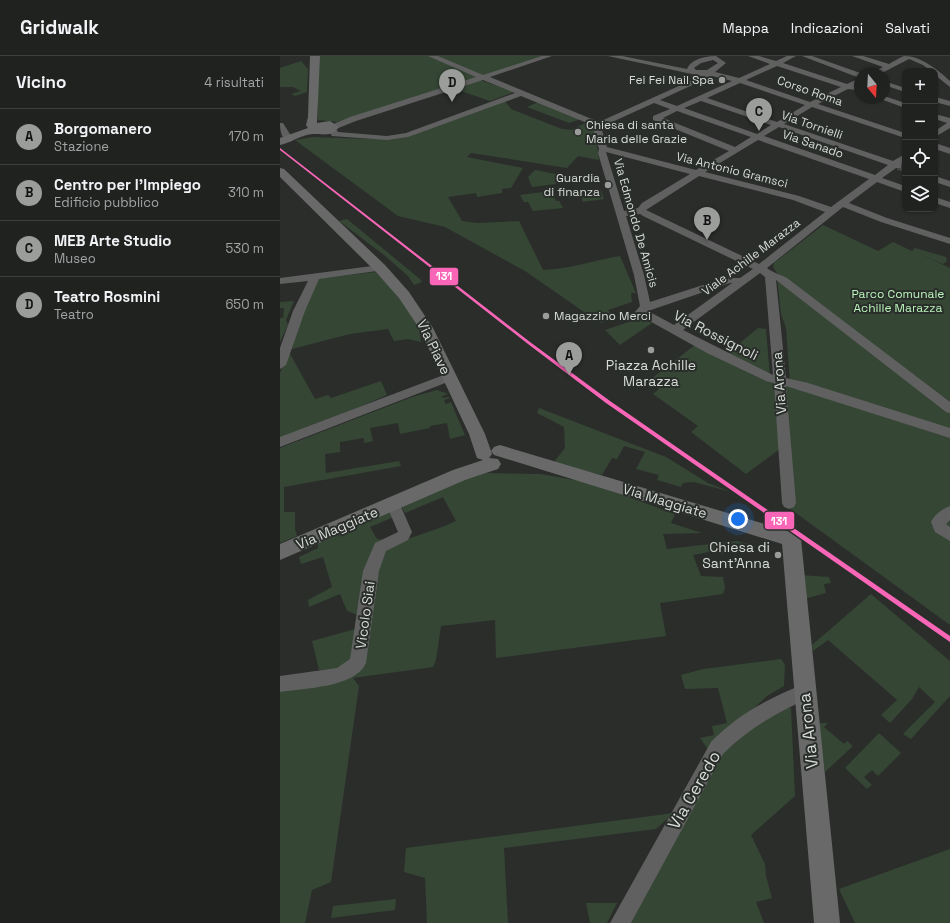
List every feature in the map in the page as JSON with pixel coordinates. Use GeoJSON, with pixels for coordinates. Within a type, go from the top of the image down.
{"type":"FeatureCollection","features":[{"type":"Feature","properties":{"kind":"main road"},"geometry":{"type":"LineString","coordinates":[[315,56],[313,117],[311,125],[324,128]]}},
{"type":"Feature","properties":{"kind":"main road"},"geometry":{"type":"LineString","coordinates":[[288,139],[324,128]]}},
{"type":"Feature","properties":{"kind":"main road","name":"Via Piave"},"geometry":{"type":"LineString","coordinates":[[280,172],[380,268],[418,315],[426,328],[477,434],[492,456]]}},
{"type":"Feature","properties":{"kind":"main road","name":"Via Maggiate"},"geometry":{"type":"LineString","coordinates":[[280,552],[460,475],[492,456],[563,469],[740,525],[791,539]]}},
{"type":"Feature","properties":{"kind":"main road","name":"Via Arona"},"geometry":{"type":"LineString","coordinates":[[791,539],[804,692],[827,923]]}},
{"type":"Feature","properties":{"kind":"street"},"geometry":{"type":"LineString","coordinates":[[432,56],[597,125],[709,75],[696,70],[687,70],[611,56]]}},
{"type":"Feature","properties":{"kind":"street"},"geometry":{"type":"LineString","coordinates":[[324,128],[549,56]]}},
{"type":"Feature","properties":{"kind":"street"},"geometry":{"type":"LineString","coordinates":[[752,56],[854,88]]}},
{"type":"Feature","properties":{"kind":"street"},"geometry":{"type":"LineString","coordinates":[[735,150],[656,119],[738,80],[779,64],[793,56]]}},
{"type":"Feature","properties":{"kind":"street"},"geometry":{"type":"LineString","coordinates":[[805,56],[854,73]]}},
{"type":"Feature","properties":{"kind":"street"},"geometry":{"type":"LineString","coordinates":[[856,56],[888,66]]}},
{"type":"Feature","properties":{"kind":"street"},"geometry":{"type":"LineString","coordinates":[[884,68],[910,56],[930,67],[950,85]]}},
{"type":"Feature","properties":{"kind":"street"},"geometry":{"type":"LineString","coordinates":[[664,66],[682,71],[696,70],[718,67],[725,59],[710,57],[696,70]]}},
{"type":"Feature","properties":{"kind":"street","name":"Corso Roma"},"geometry":{"type":"LineString","coordinates":[[681,62],[696,70],[738,80],[902,135]]}},
{"type":"Feature","properties":{"kind":"street"},"geometry":{"type":"LineString","coordinates":[[621,214],[641,210],[645,205],[811,104],[854,83]]}},
{"type":"Feature","properties":{"kind":"street"},"geometry":{"type":"LineString","coordinates":[[890,85],[902,89]]}},
{"type":"Feature","properties":{"kind":"street"},"geometry":{"type":"LineString","coordinates":[[324,128],[335,134],[343,136],[387,138],[408,135],[522,94]]}},
{"type":"Feature","properties":{"kind":"street","name":"Via Tornielli"},"geometry":{"type":"LineString","coordinates":[[701,98],[896,165]]}},
{"type":"Feature","properties":{"kind":"street","name":"Via Sanado"},"geometry":{"type":"LineString","coordinates":[[653,100],[902,188]]}},
{"type":"Feature","properties":{"kind":"street"},"geometry":{"type":"LineString","coordinates":[[938,100],[950,104]]}},
{"type":"Feature","properties":{"kind":"street"},"geometry":{"type":"LineString","coordinates":[[890,101],[902,105]]}},
{"type":"Feature","properties":{"kind":"street"},"geometry":{"type":"LineString","coordinates":[[938,117],[950,121]]}},
{"type":"Feature","properties":{"kind":"street"},"geometry":{"type":"LineString","coordinates":[[938,133],[950,124]]}},
{"type":"Feature","properties":{"kind":"street","name":"Via Edmondo De Amicis"},"geometry":{"type":"LineString","coordinates":[[597,125],[603,149],[602,153],[621,214],[644,310]]}},
{"type":"Feature","properties":{"kind":"street"},"geometry":{"type":"LineString","coordinates":[[280,126],[288,139]]}},
{"type":"Feature","properties":{"kind":"street"},"geometry":{"type":"LineString","coordinates":[[938,147],[950,151]]}},
{"type":"Feature","properties":{"kind":"street","name":"Via Antonio Gramsci"},"geometry":{"type":"LineString","coordinates":[[603,149],[796,198],[832,211]]}},
{"type":"Feature","properties":{"kind":"street","name":"Viale Achille Marazza"},"geometry":{"type":"LineString","coordinates":[[674,331],[741,281],[765,272],[832,211],[875,178],[896,165],[902,159]]}},
{"type":"Feature","properties":{"kind":"street"},"geometry":{"type":"LineString","coordinates":[[938,180],[950,184]]}},
{"type":"Feature","properties":{"kind":"street"},"geometry":{"type":"LineString","coordinates":[[938,201],[950,205]]}},
{"type":"Feature","properties":{"kind":"street"},"geometry":{"type":"LineString","coordinates":[[842,203],[884,220],[950,241]]}},
{"type":"Feature","properties":{"kind":"street"},"geometry":{"type":"LineString","coordinates":[[641,210],[646,214],[783,280],[950,408]]}},
{"type":"Feature","properties":{"kind":"street"},"geometry":{"type":"LineString","coordinates":[[919,232],[927,240],[950,250]]}},
{"type":"Feature","properties":{"kind":"street"},"geometry":{"type":"LineString","coordinates":[[280,281],[380,268]]}},
{"type":"Feature","properties":{"kind":"street","name":"Via Arona"},"geometry":{"type":"LineString","coordinates":[[765,272],[774,303],[789,503]]}},
{"type":"Feature","properties":{"kind":"street"},"geometry":{"type":"LineString","coordinates":[[280,365],[282,350],[315,277]]}},
{"type":"Feature","properties":{"kind":"street"},"geometry":{"type":"LineString","coordinates":[[644,310],[729,280],[741,281]]}},
{"type":"Feature","properties":{"kind":"street","name":"Via Rossignoli"},"geometry":{"type":"LineString","coordinates":[[644,310],[674,331],[779,381],[804,386],[950,433]]}},
{"type":"Feature","properties":{"kind":"street"},"geometry":{"type":"LineString","coordinates":[[280,442],[449,377]]}},
{"type":"Feature","properties":{"kind":"street","name":"Vicolo Siai"},"geometry":{"type":"LineString","coordinates":[[280,684],[340,675],[358,663],[371,571],[380,547],[403,536],[405,532],[392,504]]}},
{"type":"Feature","properties":{"kind":"street"},"geometry":{"type":"LineString","coordinates":[[950,512],[938,522],[940,528],[950,535]]}},
{"type":"Feature","properties":{"kind":"street","name":"Via Ceredo"},"geometry":{"type":"LineString","coordinates":[[620,923],[717,748],[730,734],[777,703],[804,692]]}},
{"type":"Feature","properties":{"kind":"green space"},"geometry":{"type":"Polygon","coordinates":[[[318,56],[549,56],[337,122],[318,120],[318,56]]]}},
{"type":"Feature","properties":{"kind":"green space"},"geometry":{"type":"Polygon","coordinates":[[[301,61],[308,69],[307,92],[295,96],[291,94],[301,91],[293,87],[280,87],[280,68],[301,61]]]}},
{"type":"Feature","properties":{"kind":"green space"},"geometry":{"type":"Polygon","coordinates":[[[479,80],[514,92],[490,101],[455,89],[479,80]]]}},
{"type":"Feature","properties":{"kind":"green space"},"geometry":{"type":"Polygon","coordinates":[[[505,101],[511,109],[562,129],[572,130],[587,122],[594,125],[599,160],[578,156],[567,168],[471,153],[467,157],[523,168],[511,188],[502,189],[502,193],[477,197],[476,193],[448,197],[462,221],[477,223],[519,221],[543,270],[563,268],[620,256],[636,293],[631,293],[632,302],[608,310],[615,319],[600,323],[525,271],[445,227],[398,216],[295,140],[313,137],[372,139],[398,137],[505,101]]]}},
{"type":"Feature","properties":{"kind":"green space"},"geometry":{"type":"Polygon","coordinates":[[[538,102],[581,119],[569,123],[527,107],[538,102]]]}},
{"type":"Feature","properties":{"kind":"green space"},"geometry":{"type":"Polygon","coordinates":[[[535,170],[561,175],[555,180],[556,184],[532,187],[528,177],[535,170]]]}},
{"type":"Feature","properties":{"kind":"green space"},"geometry":{"type":"Polygon","coordinates":[[[601,190],[604,199],[583,202],[579,191],[601,190]]]}},
{"type":"Feature","properties":{"kind":"green space"},"geometry":{"type":"Polygon","coordinates":[[[543,192],[545,196],[553,195],[556,201],[559,201],[563,208],[533,211],[528,202],[524,202],[520,195],[543,192]]]}},
{"type":"Feature","properties":{"kind":"green space"},"geometry":{"type":"Polygon","coordinates":[[[347,219],[422,282],[414,285],[408,276],[384,255],[339,221],[347,219]]]}},
{"type":"Feature","properties":{"kind":"green space","name":"Parco Comunale Achille Marazza"},"geometry":{"type":"Polygon","coordinates":[[[823,225],[878,251],[893,242],[912,251],[915,248],[946,257],[947,261],[943,264],[920,254],[950,268],[950,406],[777,273],[773,267],[774,263],[823,225]]]}},
{"type":"Feature","properties":{"kind":"green space"},"geometry":{"type":"Polygon","coordinates":[[[375,272],[391,287],[419,323],[421,342],[408,339],[394,341],[388,329],[350,334],[288,350],[315,399],[328,395],[331,398],[381,381],[387,395],[280,441],[280,374],[287,349],[315,279],[375,272]]]}},
{"type":"Feature","properties":{"kind":"green space"},"geometry":{"type":"Polygon","coordinates":[[[777,276],[950,408],[950,625],[789,508],[784,446],[746,474],[691,432],[698,426],[653,394],[659,389],[647,382],[695,345],[779,385],[790,383],[786,328],[781,314],[777,276]]]}},
{"type":"Feature","properties":{"kind":"green space"},"geometry":{"type":"Polygon","coordinates":[[[294,301],[286,320],[288,325],[280,342],[280,318],[283,318],[284,308],[280,308],[280,302],[294,301]]]}},
{"type":"Feature","properties":{"kind":"green space"},"geometry":{"type":"Polygon","coordinates":[[[641,318],[652,323],[620,345],[605,330],[641,318]]]}},
{"type":"Feature","properties":{"kind":"green space"},"geometry":{"type":"Polygon","coordinates":[[[758,328],[766,329],[770,378],[724,356],[758,328]]]}},
{"type":"Feature","properties":{"kind":"green space"},"geometry":{"type":"Polygon","coordinates":[[[437,390],[448,394],[442,396],[443,398],[450,398],[444,400],[446,404],[451,402],[465,435],[450,439],[447,423],[400,434],[398,423],[370,428],[373,441],[364,443],[364,438],[340,442],[340,452],[325,454],[326,473],[399,461],[401,466],[284,487],[284,512],[295,512],[295,529],[297,536],[280,543],[280,448],[412,397],[437,390]]]}},
{"type":"Feature","properties":{"kind":"green space"},"geometry":{"type":"Polygon","coordinates":[[[539,408],[666,457],[708,483],[731,492],[694,482],[683,483],[681,487],[657,480],[659,475],[636,469],[645,452],[624,446],[617,459],[612,458],[602,475],[553,463],[565,448],[564,427],[537,413],[539,408]]]}},
{"type":"Feature","properties":{"kind":"green space"},"geometry":{"type":"Polygon","coordinates":[[[487,473],[540,474],[587,482],[675,514],[671,523],[702,533],[663,534],[667,549],[737,541],[752,545],[752,551],[719,554],[714,551],[693,555],[701,576],[723,577],[725,588],[723,594],[660,603],[666,636],[496,658],[495,620],[441,626],[436,660],[433,667],[353,678],[359,686],[331,882],[312,890],[305,923],[280,923],[280,689],[338,681],[365,649],[383,548],[456,521],[443,497],[405,513],[401,506],[466,479],[487,473]]]}},
{"type":"Feature","properties":{"kind":"green space"},"geometry":{"type":"Polygon","coordinates":[[[390,511],[394,517],[370,527],[377,539],[384,540],[358,615],[347,611],[340,594],[309,607],[308,600],[332,587],[323,557],[301,564],[299,557],[318,548],[318,542],[390,511]]]}},
{"type":"Feature","properties":{"kind":"green space"},"geometry":{"type":"Polygon","coordinates":[[[800,575],[829,577],[831,583],[824,584],[826,593],[804,599],[800,575]]]}},
{"type":"Feature","properties":{"kind":"green space"},"geometry":{"type":"Polygon","coordinates":[[[871,594],[950,661],[950,696],[911,739],[903,734],[935,702],[919,687],[912,699],[890,723],[881,715],[897,700],[828,640],[813,651],[812,645],[871,594]]]}},
{"type":"Feature","properties":{"kind":"green space"},"geometry":{"type":"Polygon","coordinates":[[[359,628],[354,658],[340,669],[319,670],[312,641],[359,628]]]}},
{"type":"Feature","properties":{"kind":"green space"},"geometry":{"type":"Polygon","coordinates":[[[781,659],[785,665],[784,686],[767,696],[709,751],[700,738],[714,735],[712,726],[727,723],[718,688],[685,689],[681,675],[703,669],[781,659]]]}},
{"type":"Feature","properties":{"kind":"green space"},"geometry":{"type":"Polygon","coordinates":[[[779,708],[791,708],[795,796],[751,835],[765,864],[766,876],[772,898],[756,902],[764,923],[631,923],[720,756],[735,739],[779,708]]]}},
{"type":"Feature","properties":{"kind":"green space"},"geometry":{"type":"Polygon","coordinates":[[[818,723],[828,723],[824,727],[844,744],[847,741],[853,746],[825,772],[818,723]]]}},
{"type":"Feature","properties":{"kind":"green space"},"geometry":{"type":"Polygon","coordinates":[[[879,733],[901,753],[878,776],[872,770],[864,777],[872,785],[867,789],[845,768],[879,733]]]}},
{"type":"Feature","properties":{"kind":"green space"},"geometry":{"type":"Polygon","coordinates":[[[674,813],[656,829],[504,848],[508,923],[427,923],[425,878],[404,872],[406,848],[674,813]]]}},
{"type":"Feature","properties":{"kind":"green space"},"geometry":{"type":"Polygon","coordinates":[[[950,849],[950,923],[855,923],[839,889],[950,849]]]}},
{"type":"Feature","properties":{"kind":"green space"},"geometry":{"type":"Polygon","coordinates":[[[396,899],[395,910],[331,918],[333,906],[396,899]]]}},
{"type":"Feature","properties":{"kind":"green space"},"geometry":{"type":"Polygon","coordinates":[[[586,903],[617,903],[607,923],[590,923],[586,903]]]}},
{"type":"Feature","properties":{"kind":"tunnel"},"geometry":{"type":"LineString","coordinates":[[898,166],[902,167]]}},
{"type":"Feature","properties":{"kind":"transit line","name":"131"},"geometry":{"type":"LineString","coordinates":[[280,149],[529,343],[608,402],[950,639]]}},
{"type":"Feature","properties":{"kind":"place","name":"Fei Fei Nail Spa"},"geometry":{"type":"Point","coordinates":[722,80]}},
{"type":"Feature","properties":{"kind":"place","name":"Teatro Rosmini"},"geometry":{"type":"Point","coordinates":[452,102]}},
{"type":"Feature","properties":{"kind":"place","name":"MEB Arte Studio"},"geometry":{"type":"Point","coordinates":[759,131]}},
{"type":"Feature","properties":{"kind":"place","name":"Chiesa di santa Maria delle Grazie"},"geometry":{"type":"Point","coordinates":[578,132]}},
{"type":"Feature","properties":{"kind":"place","name":"Guardia di finanza"},"geometry":{"type":"Point","coordinates":[608,185]}},
{"type":"Feature","properties":{"kind":"place","name":"Centro per l'Impiego"},"geometry":{"type":"Point","coordinates":[707,240]}},
{"type":"Feature","properties":{"kind":"place","name":"Magazzino Merci"},"geometry":{"type":"Point","coordinates":[546,316]}},
{"type":"Feature","properties":{"kind":"place","name":"Piazza Achille Marazza"},"geometry":{"type":"Point","coordinates":[651,350]}},
{"type":"Feature","properties":{"kind":"place","name":"Borgomanero"},"geometry":{"type":"Point","coordinates":[569,375]}},
{"type":"Feature","properties":{"kind":"place","name":"Chiesa di Sant'Anna"},"geometry":{"type":"Point","coordinates":[778,555]}}]}
